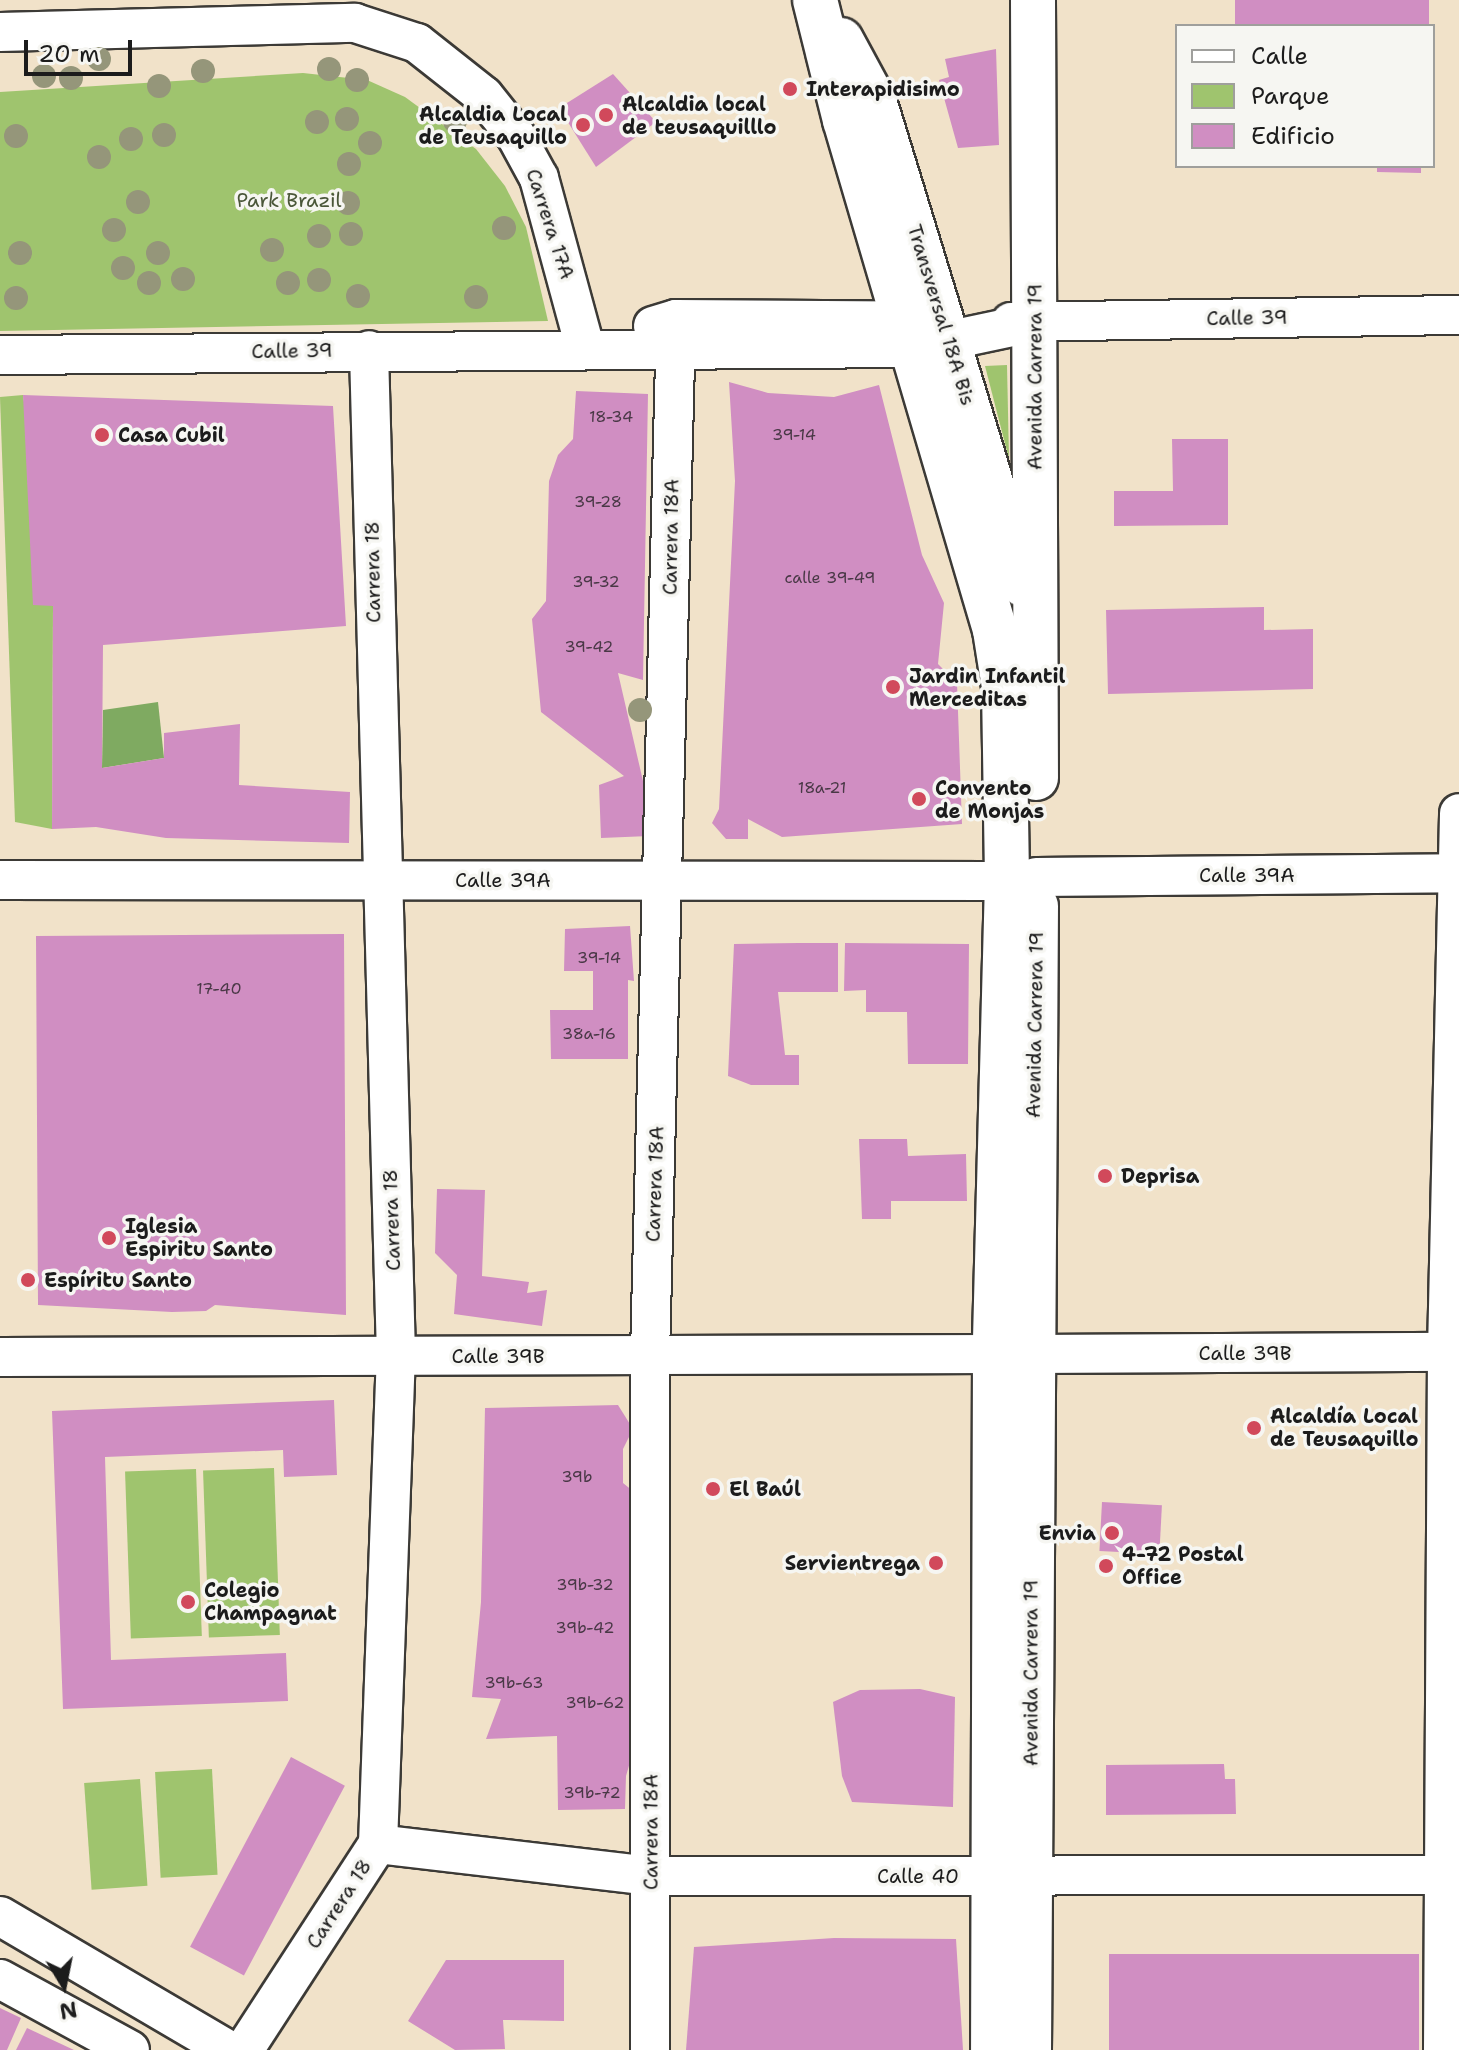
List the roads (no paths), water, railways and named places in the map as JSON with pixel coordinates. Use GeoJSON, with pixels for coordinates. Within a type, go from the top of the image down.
{"type":"FeatureCollection","features":[{"type":"Feature","properties":{"kind":"main road","name":"Transversal 18A Bis"},"geometry":{"type":"LineString","coordinates":[[817,0],[927,332],[1037,641]]}},
{"type":"Feature","properties":{"kind":"main road","name":"Avenida Carrera 19"},"geometry":{"type":"LineString","coordinates":[[1029,2050],[1012,1876],[1013,1354],[1021,879],[1037,641],[1033,0]]}},
{"type":"Feature","properties":{"kind":"main road","name":"Transversal 18A Bis"},"geometry":{"type":"LineString","coordinates":[[927,332],[995,630]]}},
{"type":"Feature","properties":{"kind":"main road","name":"Avenida Carrera 19"},"geometry":{"type":"LineString","coordinates":[[995,630],[1021,879]]}},
{"type":"Feature","properties":{"kind":"main road","name":"Avenida Carrera 19"},"geometry":{"type":"LineString","coordinates":[[993,2050],[1012,1876]]}},
{"type":"Feature","properties":{"kind":"street","name":"Carrera 17A"},"geometry":{"type":"LineString","coordinates":[[0,32],[63,15],[353,11],[417,43],[454,68],[516,136],[539,178],[585,347]]}},
{"type":"Feature","properties":{"kind":"street","name":"Calle 39"},"geometry":{"type":"LineString","coordinates":[[0,355],[585,347],[676,333],[927,332],[1035,322],[1459,315]]}},
{"type":"Feature","properties":{"kind":"street","name":"Carrera 18A"},"geometry":{"type":"LineString","coordinates":[[650,2050],[650,1355],[676,333]]}},
{"type":"Feature","properties":{"kind":"street","name":"Carrera 18"},"geometry":{"type":"LineString","coordinates":[[244,2050],[378,1844],[396,1356],[380,881],[369,350]]}},
{"type":"Feature","properties":{"kind":"street"},"geometry":{"type":"LineString","coordinates":[[1443,2050],[1452,1875],[1453,1352],[1459,813]]}},
{"type":"Feature","properties":{"kind":"street","name":"Calle 39A"},"geometry":{"type":"LineString","coordinates":[[0,880],[1021,879],[1459,873]]}},
{"type":"Feature","properties":{"kind":"street","name":"Calle 39B"},"geometry":{"type":"LineString","coordinates":[[0,1357],[1453,1352]]}},
{"type":"Feature","properties":{"kind":"street","name":"Calle 40"},"geometry":{"type":"LineString","coordinates":[[378,1844],[652,1876],[1452,1875]]}},
{"type":"Feature","properties":{"kind":"street"},"geometry":{"type":"LineString","coordinates":[[0,1916],[228,2050]]}},
{"type":"Feature","properties":{"kind":"street"},"geometry":{"type":"LineString","coordinates":[[0,1979],[130,2050]]}},
{"type":"Feature","properties":{"kind":"place","name":"Interapidisimo"},"geometry":{"type":"Point","coordinates":[790,89]}},
{"type":"Feature","properties":{"kind":"place","name":"Alcaldia local de teusaquilllo"},"geometry":{"type":"Point","coordinates":[606,115]}},
{"type":"Feature","properties":{"kind":"place","name":"Alcaldia Local de Teusaquillo"},"geometry":{"type":"Point","coordinates":[583,125]}},
{"type":"Feature","properties":{"kind":"place","name":"Casa Cubil"},"geometry":{"type":"Point","coordinates":[102,435]}},
{"type":"Feature","properties":{"kind":"place","name":"Jardin Infantil Merceditas"},"geometry":{"type":"Point","coordinates":[893,687]}},
{"type":"Feature","properties":{"kind":"place","name":"Convento de Monjas"},"geometry":{"type":"Point","coordinates":[919,799]}},
{"type":"Feature","properties":{"kind":"place","name":"Deprisa"},"geometry":{"type":"Point","coordinates":[1105,1176]}},
{"type":"Feature","properties":{"kind":"place","name":"Iglesia Espiritu Santo"},"geometry":{"type":"Point","coordinates":[109,1238]}},
{"type":"Feature","properties":{"kind":"place","name":"Espíritu Santo"},"geometry":{"type":"Point","coordinates":[28,1280]}},
{"type":"Feature","properties":{"kind":"place","name":"Alcaldía Local de Teusaquillo"},"geometry":{"type":"Point","coordinates":[1254,1428]}},
{"type":"Feature","properties":{"kind":"place","name":"El Baúl"},"geometry":{"type":"Point","coordinates":[713,1489]}},
{"type":"Feature","properties":{"kind":"place","name":"Envia"},"geometry":{"type":"Point","coordinates":[1112,1533]}},
{"type":"Feature","properties":{"kind":"place","name":"Servientrega"},"geometry":{"type":"Point","coordinates":[936,1563]}},
{"type":"Feature","properties":{"kind":"place","name":"4-72 Postal Office"},"geometry":{"type":"Point","coordinates":[1106,1566]}},
{"type":"Feature","properties":{"kind":"place","name":"Colegio Champagnat"},"geometry":{"type":"Point","coordinates":[188,1602]}},
{"type":"Feature","properties":{"kind":"park label","name":"Park Brazil"},"geometry":{"type":"Point","coordinates":[289,200]}}]}
